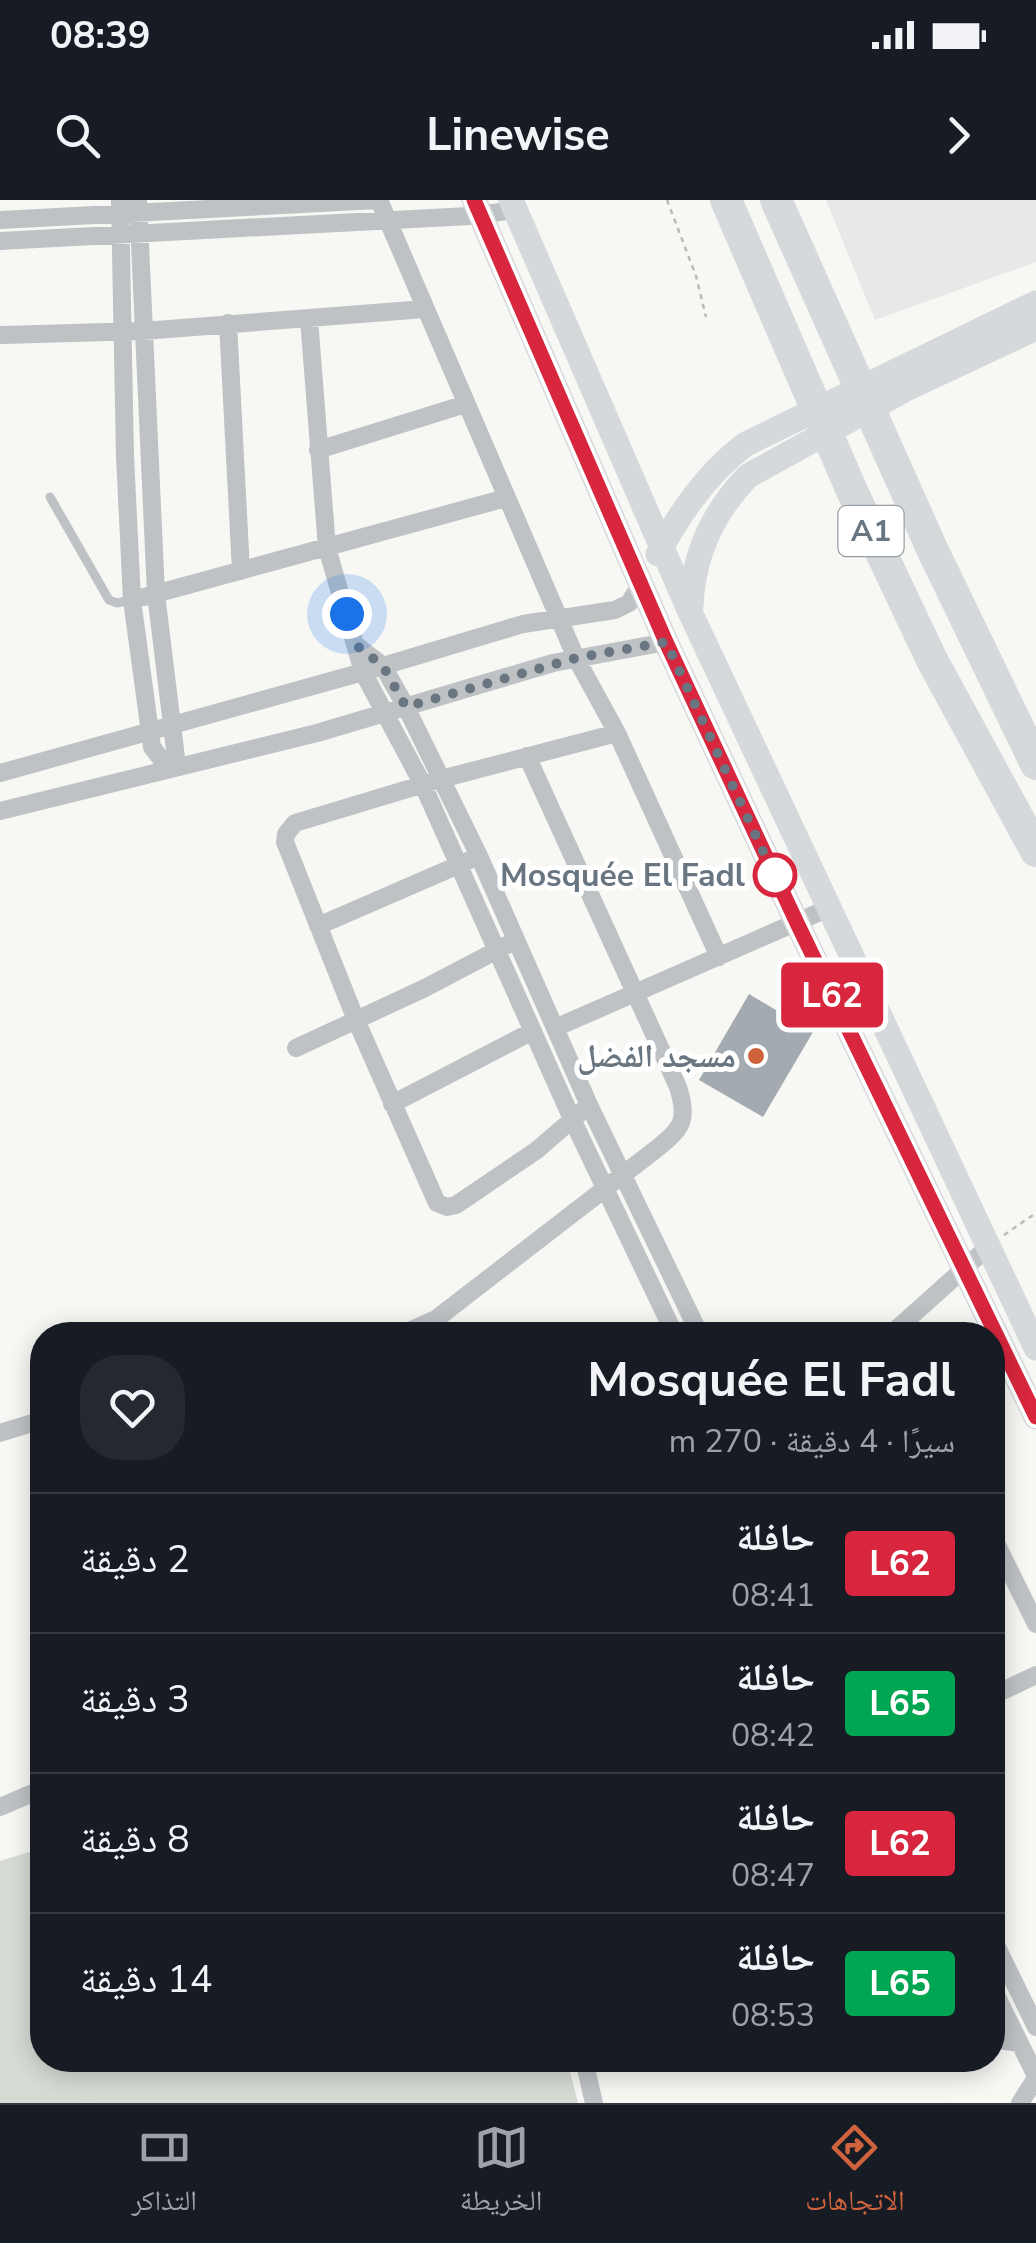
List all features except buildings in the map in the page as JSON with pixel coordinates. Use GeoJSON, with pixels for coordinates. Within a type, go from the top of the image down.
{"type":"FeatureCollection","features":[{"type":"Feature","properties":{"kind":"highway","name":"A1"},"geometry":{"type":"LineString","coordinates":[[726,200],[892,576],[932,660],[1036,851]]}},
{"type":"Feature","properties":{"kind":"highway","name":"A1"},"geometry":{"type":"LineString","coordinates":[[776,200],[933,550],[1036,764]]}},
{"type":"Feature","properties":{"kind":"street"},"geometry":{"type":"LineString","coordinates":[[0,220],[129,206],[379,200],[557,616],[617,733],[719,957]]}},
{"type":"Feature","properties":{"kind":"street"},"geometry":{"type":"LineString","coordinates":[[0,241],[386,220],[513,205],[690,612],[1036,1348]]}},
{"type":"Feature","properties":{"kind":"street"},"geometry":{"type":"LineString","coordinates":[[129,206],[134,331],[156,594],[176,766]]}},
{"type":"Feature","properties":{"kind":"street"},"geometry":{"type":"LineString","coordinates":[[478,208],[640,586],[990,1322]]}},
{"type":"Feature","properties":{"kind":"street"},"geometry":{"type":"LineString","coordinates":[[0,811],[317,733],[576,658],[666,642],[683,631],[700,553],[717,513],[775,444],[901,380],[1036,303]]}},
{"type":"Feature","properties":{"kind":"street"},"geometry":{"type":"LineString","coordinates":[[2,336],[134,331],[426,309]]}},
{"type":"Feature","properties":{"kind":"street"},"geometry":{"type":"LineString","coordinates":[[309,319],[327,548],[363,672],[385,713],[480,856],[589,1105],[694,1322]]}},
{"type":"Feature","properties":{"kind":"street"},"geometry":{"type":"LineString","coordinates":[[228,323],[241,572]]}},
{"type":"Feature","properties":{"kind":"street"},"geometry":{"type":"LineString","coordinates":[[901,380],[1036,328]]}},
{"type":"Feature","properties":{"kind":"street"},"geometry":{"type":"LineString","coordinates":[[134,331],[125,456],[132,600],[148,732],[156,755],[165,764],[176,766]]}},
{"type":"Feature","properties":{"kind":"street"},"geometry":{"type":"LineString","coordinates":[[318,450],[466,404]]}},
{"type":"Feature","properties":{"kind":"street"},"geometry":{"type":"LineString","coordinates":[[0,774],[557,616],[622,607],[640,586],[707,478],[746,444],[775,444]]}},
{"type":"Feature","properties":{"kind":"street"},"geometry":{"type":"LineString","coordinates":[[132,600],[506,498]]}},
{"type":"Feature","properties":{"kind":"street"},"geometry":{"type":"LineString","coordinates":[[357,646],[383,666],[406,707],[460,863],[572,1119],[669,1322]]}},
{"type":"Feature","properties":{"kind":"street"},"geometry":{"type":"LineString","coordinates":[[589,1105],[510,1170],[456,1205],[447,1207],[433,1198],[285,842],[295,823],[617,733]]}},
{"type":"Feature","properties":{"kind":"street"},"geometry":{"type":"LineString","coordinates":[[429,1322],[671,1138],[684,1115],[678,1088],[526,756]]}},
{"type":"Feature","properties":{"kind":"street"},"geometry":{"type":"LineString","coordinates":[[318,926],[480,856]]}},
{"type":"Feature","properties":{"kind":"street"},"geometry":{"type":"LineString","coordinates":[[554,1028],[830,908]]}},
{"type":"Feature","properties":{"kind":"street"},"geometry":{"type":"LineString","coordinates":[[296,1048],[517,940]]}},
{"type":"Feature","properties":{"kind":"street"},"geometry":{"type":"LineString","coordinates":[[392,1104],[533,1031]]}},
{"type":"Feature","properties":{"kind":"street"},"geometry":{"type":"LineString","coordinates":[[905,1322],[987,1248]]}},
{"type":"Feature","properties":{"kind":"street"},"geometry":{"type":"LineString","coordinates":[[1005,1354],[1036,1418]]}},
{"type":"Feature","properties":{"kind":"street"},"geometry":{"type":"LineString","coordinates":[[0,1434],[30,1424]]}},
{"type":"Feature","properties":{"kind":"street"},"geometry":{"type":"LineString","coordinates":[[1005,1561],[1036,1624]]}},
{"type":"Feature","properties":{"kind":"street"},"geometry":{"type":"LineString","coordinates":[[1005,1690],[1036,1675]]}},
{"type":"Feature","properties":{"kind":"street"},"geometry":{"type":"LineString","coordinates":[[0,1807],[30,1795]]}},
{"type":"Feature","properties":{"kind":"street"},"geometry":{"type":"LineString","coordinates":[[1005,1964],[1036,2027]]}},
{"type":"Feature","properties":{"kind":"street"},"geometry":{"type":"LineString","coordinates":[[1005,2014],[1036,2077],[1020,2103]]}},
{"type":"Feature","properties":{"kind":"street"},"geometry":{"type":"LineString","coordinates":[[1005,2041],[1019,2043]]}},
{"type":"Feature","properties":{"kind":"street"},"geometry":{"type":"LineString","coordinates":[[587,2072],[594,2103]]}},
{"type":"Feature","properties":{"kind":"lane"},"geometry":{"type":"LineString","coordinates":[[50,497],[109,600],[132,600]]}},
{"type":"Feature","properties":{"kind":"path"},"geometry":{"type":"LineString","coordinates":[[667,200],[696,276],[706,317]]}},
{"type":"Feature","properties":{"kind":"path"},"geometry":{"type":"LineString","coordinates":[[987,1248],[1036,1213]]}},
{"type":"Feature","properties":{"kind":"shaded area"},"geometry":{"type":"Polygon","coordinates":[[[826,200],[1036,200],[1036,262],[875,320],[826,200]]]}},
{"type":"Feature","properties":{"kind":"shaded area"},"geometry":{"type":"Polygon","coordinates":[[[30,1852],[30,2072],[570,2072],[578,2103],[0,2103],[0,1861],[30,1852]]]}},
{"type":"Feature","properties":{"kind":"bus line","name":"L62"},"geometry":{"type":"LineString","coordinates":[[474,200],[640,586],[990,1322]]}},
{"type":"Feature","properties":{"kind":"bus line","name":"L62"},"geometry":{"type":"LineString","coordinates":[[1005,1353],[1036,1417]]}},
{"type":"Feature","properties":{"kind":"place","name":"Mosquée El Fadl"},"geometry":{"type":"Point","coordinates":[775,875]}},
{"type":"Feature","properties":{"kind":"place","name":"مسجد الفضل"},"geometry":{"type":"Point","coordinates":[756,1056]}},
{"type":"Feature","properties":{"kind":"route"},"geometry":{"type":"LineString","coordinates":[[347,614],[357,646],[383,666],[406,707],[554,663],[666,642],[780,888],[775,875]]}}]}
